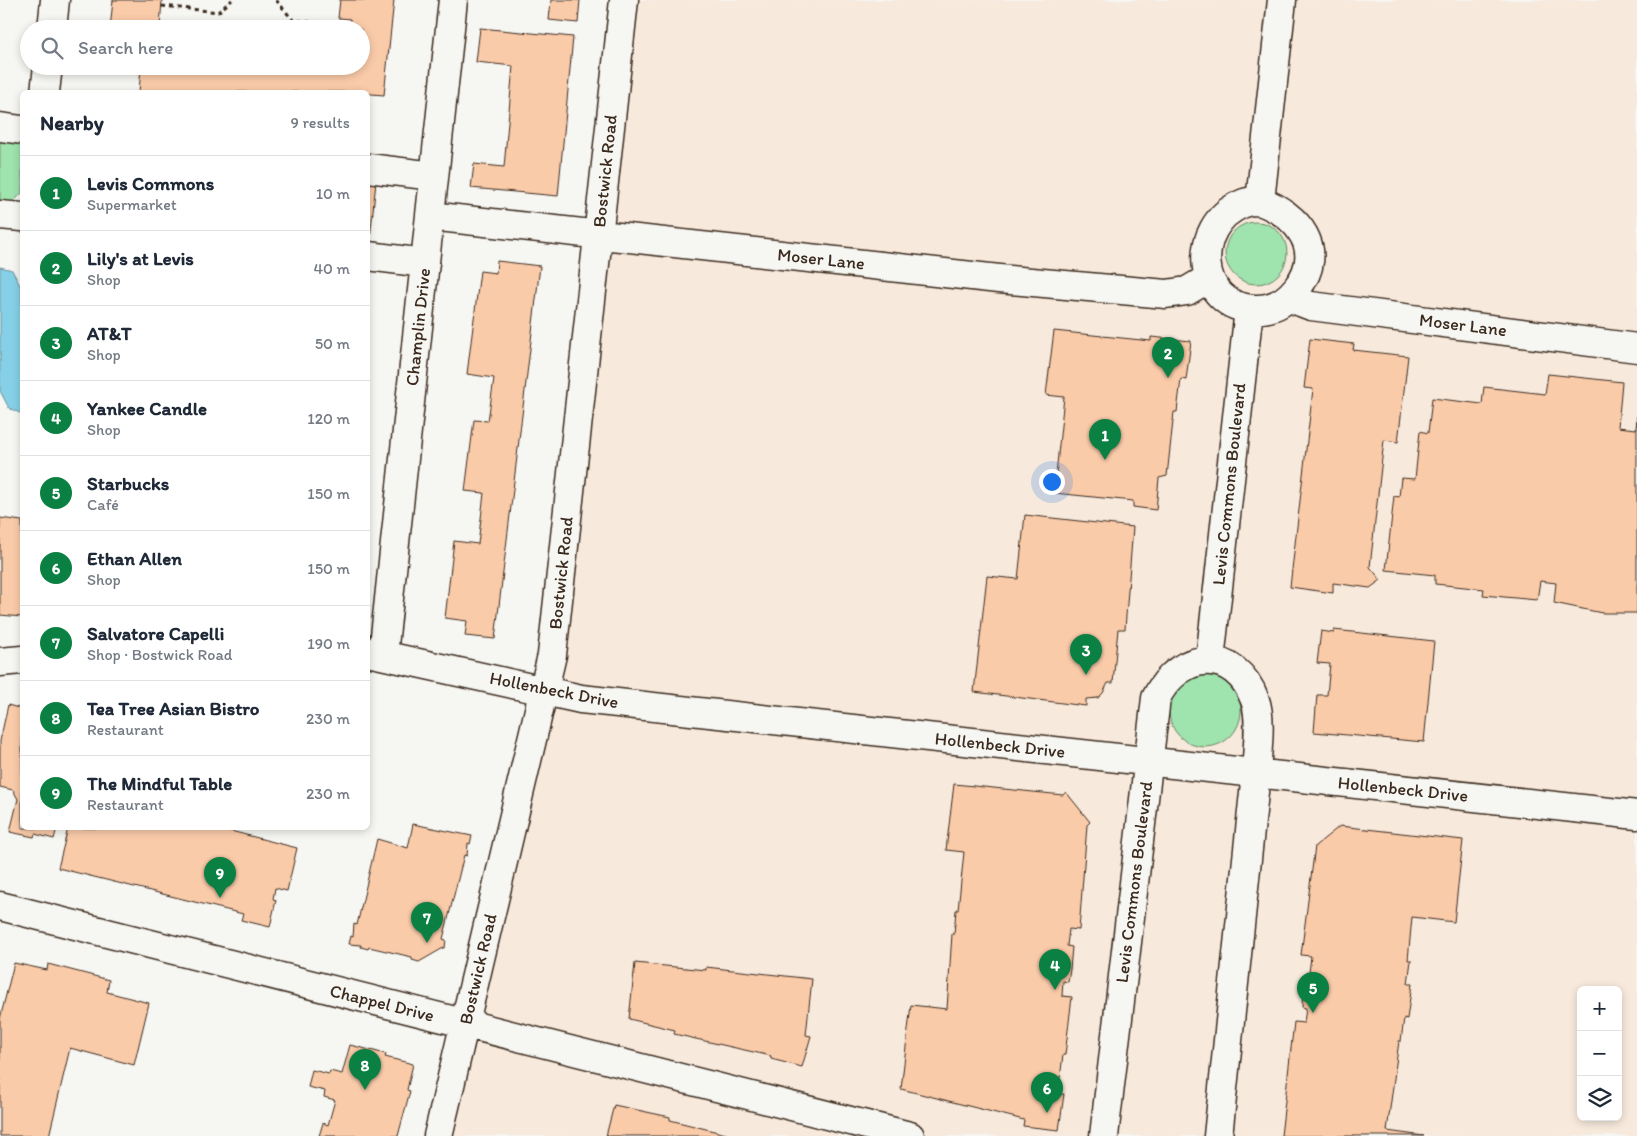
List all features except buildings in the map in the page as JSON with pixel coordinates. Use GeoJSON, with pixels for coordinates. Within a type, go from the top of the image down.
{"type":"FeatureCollection","features":[{"type":"Feature","properties":{"kind":"street"},"geometry":{"type":"LineString","coordinates":[[53,20],[56,0]]}},
{"type":"Feature","properties":{"kind":"street","name":"Champlin Drive"},"geometry":{"type":"LineString","coordinates":[[375,654],[425,262],[453,0]]}},
{"type":"Feature","properties":{"kind":"street","name":"Bostwick Road"},"geometry":{"type":"LineString","coordinates":[[438,1136],[552,655],[624,0]]}},
{"type":"Feature","properties":{"kind":"street"},"geometry":{"type":"LineString","coordinates":[[1260,200],[1282,0]]}},
{"type":"Feature","properties":{"kind":"street"},"geometry":{"type":"LineString","coordinates":[[45,90],[47,75]]}},
{"type":"Feature","properties":{"kind":"street"},"geometry":{"type":"LineString","coordinates":[[0,127],[20,130]]}},
{"type":"Feature","properties":{"kind":"street"},"geometry":{"type":"LineString","coordinates":[[370,168],[434,176]]}},
{"type":"Feature","properties":{"kind":"street"},"geometry":{"type":"LineString","coordinates":[[1260,200],[1278,208],[1292,218],[1301,229],[1308,245],[1306,269],[1300,285],[1290,298],[1275,306],[1249,309],[1228,301],[1218,292],[1209,278],[1206,269],[1207,242],[1219,221],[1229,211],[1243,203],[1260,200]]}},
{"type":"Feature","properties":{"kind":"street"},"geometry":{"type":"LineString","coordinates":[[0,215],[20,217]]}},
{"type":"Feature","properties":{"kind":"street","name":"Moser Lane"},"geometry":{"type":"LineString","coordinates":[[430,216],[999,279],[1166,294],[1187,291],[1209,278]]}},
{"type":"Feature","properties":{"kind":"street"},"geometry":{"type":"LineString","coordinates":[[370,256],[425,262]]}},
{"type":"Feature","properties":{"kind":"street","name":"Moser Lane"},"geometry":{"type":"LineString","coordinates":[[1290,298],[1311,306],[1637,348]]}},
{"type":"Feature","properties":{"kind":"street","name":"Levis Commons Boulevard"},"geometry":{"type":"LineString","coordinates":[[1104,1136],[1156,698],[1163,683],[1176,671],[1191,662],[1210,660],[1249,309]]}},
{"type":"Feature","properties":{"kind":"street","name":"Hollenbeck Drive"},"geometry":{"type":"LineString","coordinates":[[375,654],[590,700],[1637,815]]}},
{"type":"Feature","properties":{"kind":"street"},"geometry":{"type":"LineString","coordinates":[[0,662],[20,660]]}},
{"type":"Feature","properties":{"kind":"street"},"geometry":{"type":"LineString","coordinates":[[1210,660],[1234,668],[1247,681],[1256,703],[1256,773],[1218,1136]]}},
{"type":"Feature","properties":{"kind":"street","name":"Chappel Drive"},"geometry":{"type":"LineString","coordinates":[[0,906],[910,1136]]}},
{"type":"Feature","properties":{"kind":"path"},"geometry":{"type":"LineString","coordinates":[[162,6],[218,12],[232,0]]}},
{"type":"Feature","properties":{"kind":"path"},"geometry":{"type":"LineString","coordinates":[[276,0],[293,20]]}},
{"type":"Feature","properties":{"kind":"shaded area"},"geometry":{"type":"Polygon","coordinates":[[[624,0],[1637,0],[1637,1136],[444,1136],[538,717],[624,0]]]}},
{"type":"Feature","properties":{"kind":"green space"},"geometry":{"type":"Polygon","coordinates":[[[0,133],[20,142],[20,195],[14,201],[0,205],[0,133]]]}},
{"type":"Feature","properties":{"kind":"green space"},"geometry":{"type":"Polygon","coordinates":[[[1250,222],[1262,222],[1278,231],[1285,241],[1287,253],[1285,265],[1278,275],[1262,284],[1250,284],[1239,279],[1230,270],[1225,259],[1225,247],[1230,236],[1239,227],[1250,222]]]}},
{"type":"Feature","properties":{"kind":"green space"},"geometry":{"type":"Polygon","coordinates":[[[1205,675],[1225,681],[1235,691],[1241,711],[1235,731],[1225,741],[1205,747],[1185,741],[1175,731],[1169,711],[1175,691],[1185,681],[1205,675]]]}},
{"type":"Feature","properties":{"kind":"water"},"geometry":{"type":"Polygon","coordinates":[[[0,267],[12,270],[20,285],[20,413],[9,408],[0,391],[0,267]]]}},
{"type":"Feature","properties":{"kind":"place","name":"Lily's at Levis"},"geometry":{"type":"Point","coordinates":[1168,378]}},
{"type":"Feature","properties":{"kind":"place","name":"Levis Commons"},"geometry":{"type":"Point","coordinates":[1105,460]}},
{"type":"Feature","properties":{"kind":"place","name":"AT&T"},"geometry":{"type":"Point","coordinates":[1086,675]}},
{"type":"Feature","properties":{"kind":"place","name":"The Mindful Table"},"geometry":{"type":"Point","coordinates":[220,898]}},
{"type":"Feature","properties":{"kind":"place","name":"Salvatore Capelli"},"geometry":{"type":"Point","coordinates":[427,943]}},
{"type":"Feature","properties":{"kind":"place","name":"Yankee Candle"},"geometry":{"type":"Point","coordinates":[1055,990]}},
{"type":"Feature","properties":{"kind":"place","name":"Starbucks"},"geometry":{"type":"Point","coordinates":[1313,1013]}},
{"type":"Feature","properties":{"kind":"place","name":"Tea Tree Asian Bistro"},"geometry":{"type":"Point","coordinates":[365,1090]}},
{"type":"Feature","properties":{"kind":"place","name":"Ethan Allen"},"geometry":{"type":"Point","coordinates":[1047,1113]}}]}
